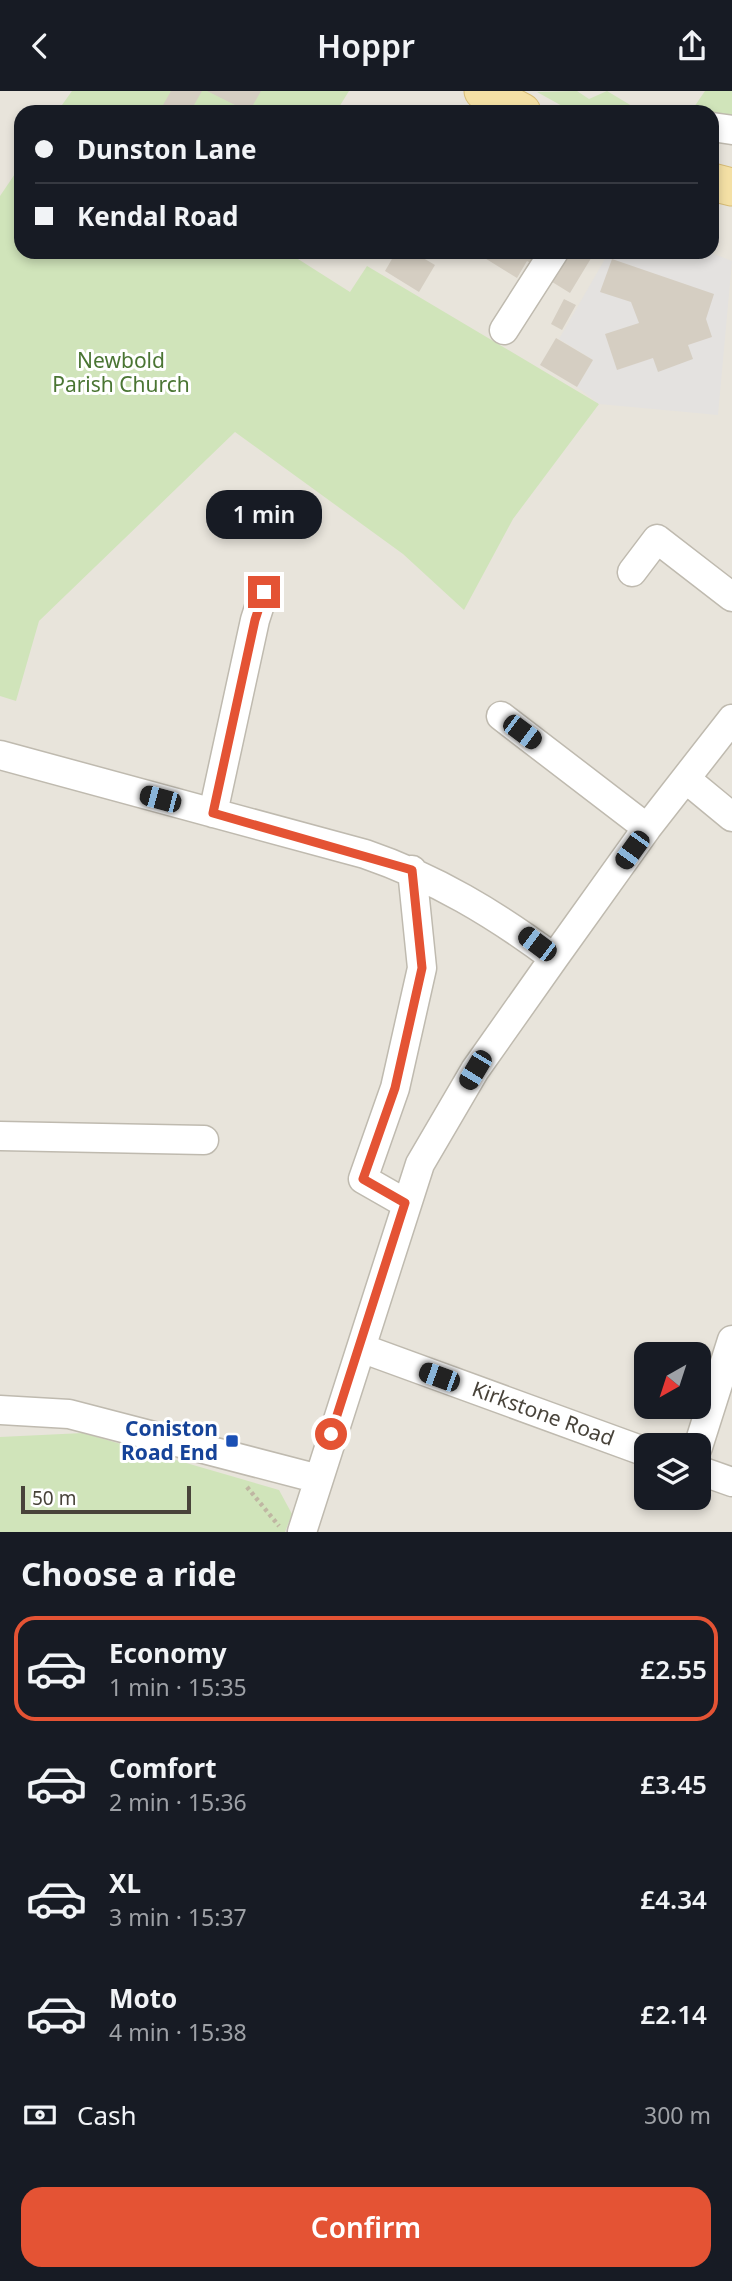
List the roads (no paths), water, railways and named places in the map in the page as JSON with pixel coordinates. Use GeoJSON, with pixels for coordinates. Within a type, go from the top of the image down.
{"type":"FeatureCollection","features":[{"type":"Feature","properties":{"kind":"main road"},"geometry":{"type":"LineString","coordinates":[[483,91],[509,105]]}},
{"type":"Feature","properties":{"kind":"street"},"geometry":{"type":"LineString","coordinates":[[503,330],[549,259]]}},
{"type":"Feature","properties":{"kind":"street"},"geometry":{"type":"LineString","coordinates":[[632,572],[657,539],[732,597]]}},
{"type":"Feature","properties":{"kind":"street"},"geometry":{"type":"LineString","coordinates":[[213,813],[255,620],[264,592]]}},
{"type":"Feature","properties":{"kind":"street"},"geometry":{"type":"LineString","coordinates":[[501,716],[647,828]]}},
{"type":"Feature","properties":{"kind":"street"},"geometry":{"type":"LineString","coordinates":[[302,1532],[405,1203],[420,1164],[475,1070],[647,828],[732,719]]}},
{"type":"Feature","properties":{"kind":"street"},"geometry":{"type":"LineString","coordinates":[[0,755],[412,870],[501,919],[554,958]]}},
{"type":"Feature","properties":{"kind":"street"},"geometry":{"type":"LineString","coordinates":[[686,779],[732,817]]}},
{"type":"Feature","properties":{"kind":"street"},"geometry":{"type":"LineString","coordinates":[[405,1203],[363,1179],[395,1088],[422,968],[412,870]]}},
{"type":"Feature","properties":{"kind":"street"},"geometry":{"type":"LineString","coordinates":[[0,1136],[204,1140]]}},
{"type":"Feature","properties":{"kind":"street"},"geometry":{"type":"LineString","coordinates":[[702,1433],[732,1340]]}},
{"type":"Feature","properties":{"kind":"street","name":"Kirkstone Road"},"geometry":{"type":"LineString","coordinates":[[361,1348],[634,1448]]}},
{"type":"Feature","properties":{"kind":"street"},"geometry":{"type":"LineString","coordinates":[[0,1410],[69,1414],[319,1479]]}},
{"type":"Feature","properties":{"kind":"street"},"geometry":{"type":"LineString","coordinates":[[711,1475],[732,1482]]}},
{"type":"Feature","properties":{"kind":"place","name":"Coniston Road End"},"geometry":{"type":"Point","coordinates":[232,1441]}},
{"type":"Feature","properties":{"kind":"park label","name":"Newbold Parish Church"},"geometry":{"type":"Point","coordinates":[121,373]}}]}
